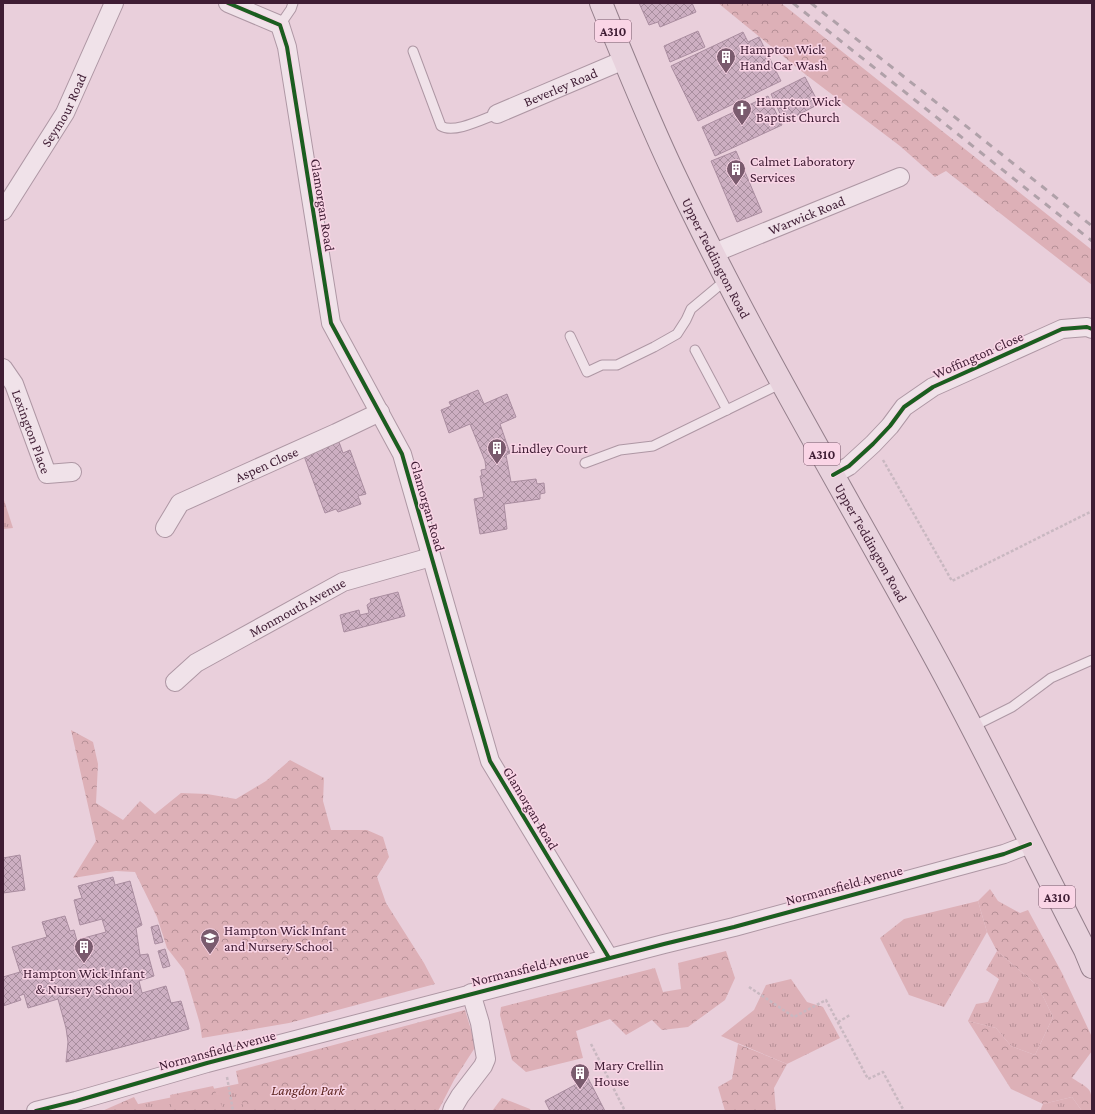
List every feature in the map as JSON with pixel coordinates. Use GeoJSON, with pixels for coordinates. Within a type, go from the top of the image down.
{"type":"FeatureCollection","features":[{"type":"Feature","properties":{"kind":"main road","name":"Upper Teddington Road"},"geometry":{"type":"LineString","coordinates":[[601,3],[658,139],[727,279],[782,383],[938,663],[1089,958]]}},
{"type":"Feature","properties":{"kind":"street","name":"Seymour Road"},"geometry":{"type":"LineString","coordinates":[[3,211],[65,113],[114,3]]}},
{"type":"Feature","properties":{"kind":"street"},"geometry":{"type":"LineString","coordinates":[[228,3],[280,25]]}},
{"type":"Feature","properties":{"kind":"street","name":"Glamorgan Road"},"geometry":{"type":"LineString","coordinates":[[280,25],[287,46],[331,323],[402,454],[490,762],[610,958]]}},
{"type":"Feature","properties":{"kind":"street","name":"Beverley Road"},"geometry":{"type":"LineString","coordinates":[[497,114],[624,60]]}},
{"type":"Feature","properties":{"kind":"street","name":"Warwick Road"},"geometry":{"type":"LineString","coordinates":[[714,253],[900,177]]}},
{"type":"Feature","properties":{"kind":"street","name":"Woffington Close"},"geometry":{"type":"LineString","coordinates":[[833,475],[849,466],[873,444],[890,426],[904,407],[933,387],[1062,329],[1087,327],[1092,329]]}},
{"type":"Feature","properties":{"kind":"street","name":"Lexington Place"},"geometry":{"type":"LineString","coordinates":[[3,368],[14,384],[47,474],[72,472]]}},
{"type":"Feature","properties":{"kind":"street","name":"Aspen Close"},"geometry":{"type":"LineString","coordinates":[[165,528],[180,503],[380,412]]}},
{"type":"Feature","properties":{"kind":"street","name":"Monmouth Avenue"},"geometry":{"type":"LineString","coordinates":[[174,682],[196,663],[343,582],[431,557]]}},
{"type":"Feature","properties":{"kind":"street","name":"Normansfield Avenue"},"geometry":{"type":"LineString","coordinates":[[36,1111],[77,1106],[223,1059],[471,993],[734,927],[1004,854],[1030,844]]}},
{"type":"Feature","properties":{"kind":"street"},"geometry":{"type":"LineString","coordinates":[[452,1111],[460,1096],[483,1066],[486,1059],[480,1023],[471,993]]}},
{"type":"Feature","properties":{"kind":"lane"},"geometry":{"type":"LineString","coordinates":[[280,25],[291,9],[293,3]]}},
{"type":"Feature","properties":{"kind":"lane"},"geometry":{"type":"LineString","coordinates":[[413,51],[441,126],[446,129],[464,126],[497,114]]}},
{"type":"Feature","properties":{"kind":"lane"},"geometry":{"type":"LineString","coordinates":[[570,336],[587,372],[602,365],[618,365],[677,334],[692,309],[727,279]]}},
{"type":"Feature","properties":{"kind":"lane"},"geometry":{"type":"LineString","coordinates":[[695,350],[727,410]]}},
{"type":"Feature","properties":{"kind":"lane"},"geometry":{"type":"LineString","coordinates":[[585,463],[620,450],[652,446],[782,383]]}},
{"type":"Feature","properties":{"kind":"lane"},"geometry":{"type":"LineString","coordinates":[[972,727],[1012,707],[1051,678],[1092,660]]}},
{"type":"Feature","properties":{"kind":"path"},"geometry":{"type":"LineString","coordinates":[[873,444],[952,581],[1092,511]]}},
{"type":"Feature","properties":{"kind":"path"},"geometry":{"type":"LineString","coordinates":[[749,987],[794,1017],[826,1000],[868,1078],[883,1072],[904,1111]]}},
{"type":"Feature","properties":{"kind":"path"},"geometry":{"type":"LineString","coordinates":[[838,1022],[850,1015]]}},
{"type":"Feature","properties":{"kind":"path"},"geometry":{"type":"LineString","coordinates":[[591,1044],[625,1111]]}},
{"type":"Feature","properties":{"kind":"path"},"geometry":{"type":"LineString","coordinates":[[223,1059],[234,1111]]}},
{"type":"Feature","properties":{"kind":"green space"},"geometry":{"type":"Polygon","coordinates":[[[718,3],[781,3],[1092,250],[1092,285],[946,171],[935,177],[900,146],[805,74],[718,3]]]}},
{"type":"Feature","properties":{"kind":"green space"},"geometry":{"type":"Polygon","coordinates":[[[3,497],[13,528],[3,529],[3,497]]]}},
{"type":"Feature","properties":{"kind":"green space"},"geometry":{"type":"Polygon","coordinates":[[[71,730],[93,742],[98,764],[96,803],[123,820],[140,801],[155,814],[181,793],[207,794],[236,799],[266,781],[290,760],[324,778],[323,801],[331,830],[367,830],[383,837],[389,857],[377,877],[386,903],[424,963],[435,984],[289,1023],[202,1038],[200,1024],[184,970],[167,948],[157,917],[135,872],[116,871],[73,878],[96,841],[71,730]]]}},
{"type":"Feature","properties":{"kind":"green space"},"geometry":{"type":"Polygon","coordinates":[[[990,889],[998,901],[1020,913],[1028,910],[1062,973],[1092,1037],[1092,1051],[1072,1078],[1087,1087],[1091,1093],[1092,1111],[1082,1111],[1072,1097],[1043,1104],[1011,1089],[968,1021],[996,1028],[1011,1046],[1035,1055],[1053,1017],[1038,986],[997,951],[987,932],[978,901],[990,889]]]}},
{"type":"Feature","properties":{"kind":"green space"},"geometry":{"type":"Polygon","coordinates":[[[978,901],[987,932],[944,1007],[909,995],[880,938],[904,919],[978,901]]]}},
{"type":"Feature","properties":{"kind":"green space"},"geometry":{"type":"Polygon","coordinates":[[[726,951],[735,978],[725,1000],[688,1027],[662,1030],[652,1020],[626,1035],[610,1019],[576,1031],[583,1058],[526,1072],[512,1060],[500,1015],[501,1007],[655,968],[663,992],[681,989],[678,963],[726,951]]]}},
{"type":"Feature","properties":{"kind":"green space"},"geometry":{"type":"Polygon","coordinates":[[[997,951],[1038,986],[1053,1017],[1035,1055],[1011,1046],[996,1028],[968,1021],[976,1004],[988,1002],[999,979],[986,970],[997,951]]]}},
{"type":"Feature","properties":{"kind":"green space"},"geometry":{"type":"Polygon","coordinates":[[[791,979],[807,1002],[823,1007],[840,1038],[787,1064],[721,1036],[754,1010],[766,985],[791,979]]]}},
{"type":"Feature","properties":{"kind":"green space"},"geometry":{"type":"Polygon","coordinates":[[[465,1010],[476,1046],[454,1080],[438,1111],[244,1111],[236,1071],[465,1010]]]}},
{"type":"Feature","properties":{"kind":"green space"},"geometry":{"type":"Polygon","coordinates":[[[738,1044],[787,1064],[774,1088],[776,1111],[725,1111],[718,1087],[732,1079],[738,1044]]]}},
{"type":"Feature","properties":{"kind":"green space","name":"Langdon Park"},"geometry":{"type":"Polygon","coordinates":[[[326,1066],[331,1111],[104,1111],[326,1066]]]}},
{"type":"Feature","properties":{"kind":"green space"},"geometry":{"type":"Polygon","coordinates":[[[213,1086],[224,1111],[172,1111],[170,1095],[213,1086]]]}},
{"type":"Feature","properties":{"kind":"green space"},"geometry":{"type":"Polygon","coordinates":[[[134,1097],[142,1111],[102,1111],[134,1097]]]}},
{"type":"Feature","properties":{"kind":"green space"},"geometry":{"type":"Polygon","coordinates":[[[1072,1097],[1082,1111],[1040,1111],[1043,1104],[1072,1097]]]}},
{"type":"Feature","properties":{"kind":"green space"},"geometry":{"type":"Polygon","coordinates":[[[502,1098],[530,1109],[531,1111],[492,1111],[502,1098]]]}},
{"type":"Feature","properties":{"kind":"building"},"geometry":{"type":"Polygon","coordinates":[[[639,3],[692,3],[696,12],[660,27],[658,22],[649,25],[639,3]]]}},
{"type":"Feature","properties":{"kind":"building"},"geometry":{"type":"Polygon","coordinates":[[[698,31],[705,47],[670,62],[664,46],[698,31]]]}},
{"type":"Feature","properties":{"kind":"building","name":"Hampton Wick Hand Car Wash"},"geometry":{"type":"Polygon","coordinates":[[[743,32],[748,42],[759,37],[781,81],[698,121],[671,66],[743,32]]]}},
{"type":"Feature","properties":{"kind":"building"},"geometry":{"type":"Polygon","coordinates":[[[805,77],[819,104],[784,122],[771,94],[805,77]]]}},
{"type":"Feature","properties":{"kind":"building","name":"Hampton Wick Baptist Church"},"geometry":{"type":"Polygon","coordinates":[[[768,96],[782,125],[715,156],[702,127],[768,96]]]}},
{"type":"Feature","properties":{"kind":"building","name":"Calmet Laboratory Services"},"geometry":{"type":"Polygon","coordinates":[[[736,151],[762,212],[737,222],[711,161],[736,151]]]}},
{"type":"Feature","properties":{"kind":"building","name":"Lindley Court"},"geometry":{"type":"Polygon","coordinates":[[[478,390],[484,404],[507,394],[516,417],[500,424],[510,453],[506,455],[511,482],[536,479],[537,484],[544,483],[545,493],[540,494],[540,499],[504,504],[507,529],[480,534],[474,499],[484,497],[480,476],[482,476],[481,470],[486,469],[485,461],[470,424],[449,433],[441,410],[451,406],[449,402],[478,390]]]}},
{"type":"Feature","properties":{"kind":"building"},"geometry":{"type":"Polygon","coordinates":[[[339,442],[343,453],[350,450],[366,494],[358,496],[361,504],[338,512],[336,509],[325,513],[304,456],[339,442]]]}},
{"type":"Feature","properties":{"kind":"building"},"geometry":{"type":"Polygon","coordinates":[[[398,592],[405,616],[344,632],[340,615],[359,610],[360,615],[369,613],[367,605],[371,602],[370,599],[398,592]]]}},
{"type":"Feature","properties":{"kind":"building"},"geometry":{"type":"Polygon","coordinates":[[[20,855],[25,890],[3,893],[3,858],[20,855]]]}},
{"type":"Feature","properties":{"kind":"building","name":"Hampton Wick Infant & Nursery School"},"geometry":{"type":"Polygon","coordinates":[[[113,877],[115,885],[130,881],[142,925],[136,928],[140,955],[148,954],[154,976],[139,981],[142,993],[166,986],[171,1003],[181,1001],[189,1029],[66,1062],[68,1042],[66,1028],[58,999],[28,1008],[24,994],[19,996],[21,1000],[3,1006],[3,977],[20,972],[12,947],[47,937],[42,922],[65,916],[70,931],[74,930],[80,952],[83,951],[80,939],[106,932],[102,919],[80,925],[74,900],[82,898],[78,886],[113,877]]]}},
{"type":"Feature","properties":{"kind":"building"},"geometry":{"type":"Polygon","coordinates":[[[158,925],[163,942],[155,944],[151,927],[158,925]]]}},
{"type":"Feature","properties":{"kind":"building"},"geometry":{"type":"Polygon","coordinates":[[[165,949],[170,966],[163,968],[158,951],[165,949]]]}},
{"type":"Feature","properties":{"kind":"building","name":"Mary Crellin House"},"geometry":{"type":"Polygon","coordinates":[[[588,1078],[605,1111],[550,1111],[545,1101],[588,1078]]]}},
{"type":"Feature","properties":{"kind":"railway"},"geometry":{"type":"LineString","coordinates":[[793,3],[1092,241]]}},
{"type":"Feature","properties":{"kind":"railway"},"geometry":{"type":"LineString","coordinates":[[811,3],[1092,226]]}},
{"type":"Feature","properties":{"kind":"cycle path"},"geometry":{"type":"LineString","coordinates":[[228,3],[280,25],[287,47],[331,323],[402,454],[490,761],[609,958]]}},
{"type":"Feature","properties":{"kind":"cycle path"},"geometry":{"type":"LineString","coordinates":[[833,475],[849,466],[873,444],[890,426],[904,407],[933,387],[1062,329],[1087,327],[1092,329]]}},
{"type":"Feature","properties":{"kind":"cycle path"},"geometry":{"type":"LineString","coordinates":[[36,1111],[207,1063],[734,927],[1004,854],[1030,844]]}},
{"type":"Feature","properties":{"kind":"place","name":"Hampton Wick Hand Car Wash"},"geometry":{"type":"Point","coordinates":[726,74]}},
{"type":"Feature","properties":{"kind":"place","name":"Hampton Wick Baptist Church"},"geometry":{"type":"Point","coordinates":[742,126]}},
{"type":"Feature","properties":{"kind":"place","name":"Calmet Laboratory Services"},"geometry":{"type":"Point","coordinates":[736,186]}},
{"type":"Feature","properties":{"kind":"place","name":"Lindley Court"},"geometry":{"type":"Point","coordinates":[497,465]}},
{"type":"Feature","properties":{"kind":"place","name":"Hampton Wick Infant and Nursery School"},"geometry":{"type":"Point","coordinates":[210,955]}},
{"type":"Feature","properties":{"kind":"place","name":"Hampton Wick Infant & Nursery School"},"geometry":{"type":"Point","coordinates":[84,964]}},
{"type":"Feature","properties":{"kind":"place","name":"Mary Crellin House"},"geometry":{"type":"Point","coordinates":[580,1090]}}]}
